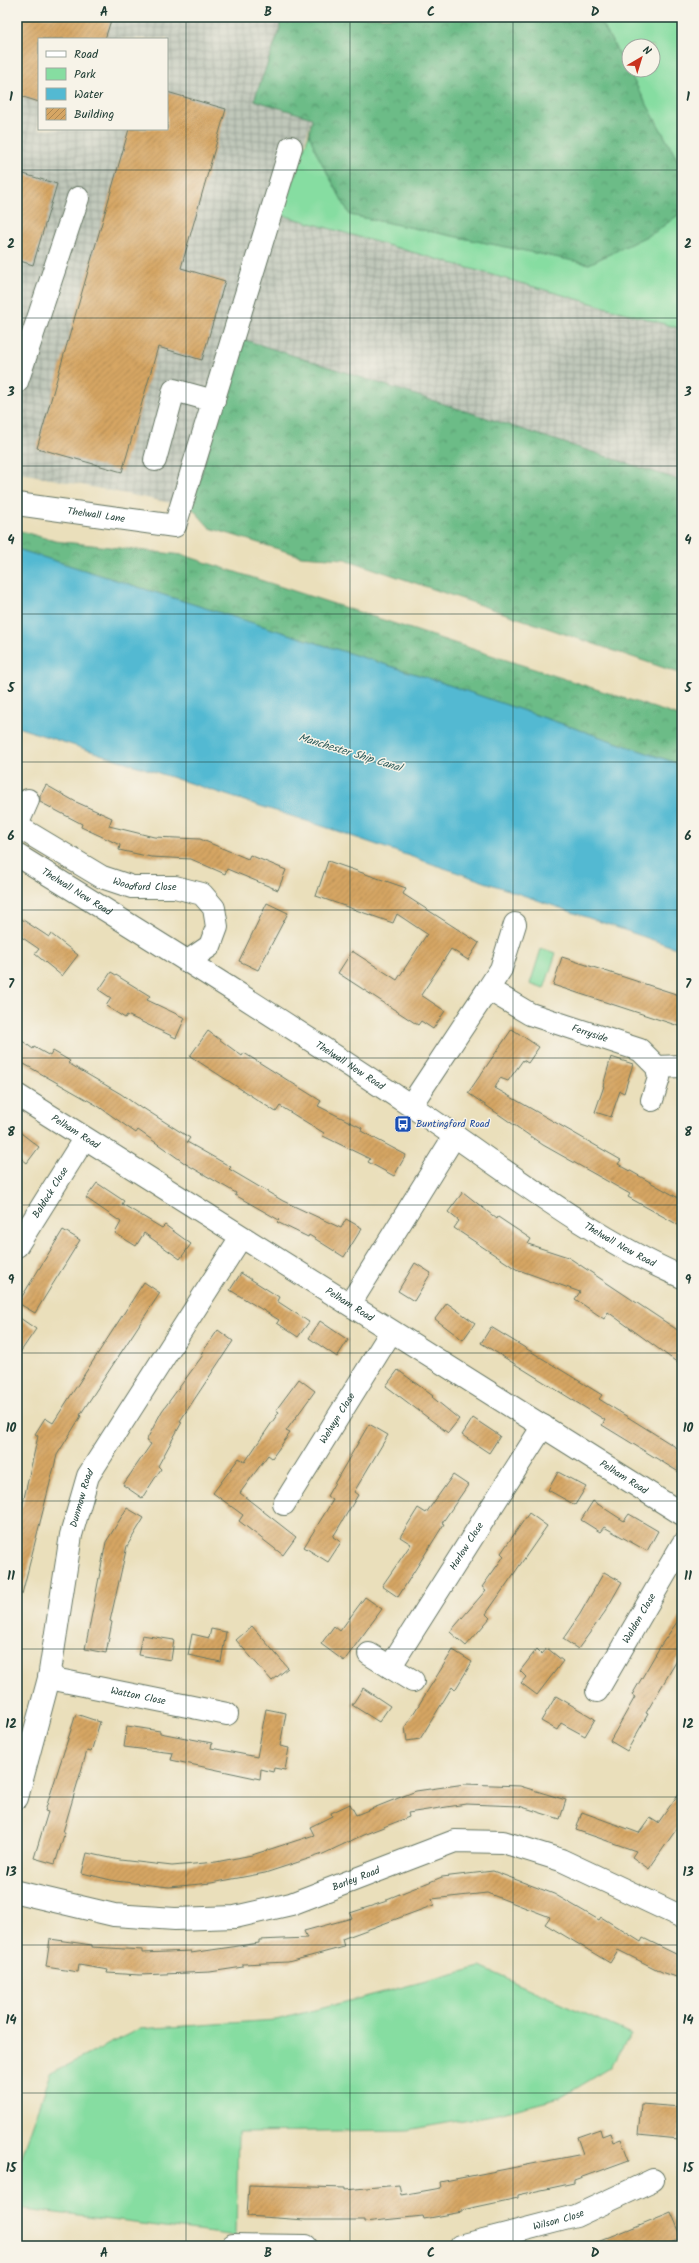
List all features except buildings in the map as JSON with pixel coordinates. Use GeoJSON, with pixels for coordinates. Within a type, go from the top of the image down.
{"type":"FeatureCollection","features":[{"type":"Feature","properties":{"kind":"street"},"geometry":{"type":"LineString","coordinates":[[155,460],[174,390],[214,401],[291,147]]}},
{"type":"Feature","properties":{"kind":"street"},"geometry":{"type":"LineString","coordinates":[[17,382],[78,198]]}},
{"type":"Feature","properties":{"kind":"street","name":"Thelwall Lane"},"geometry":{"type":"LineString","coordinates":[[17,504],[175,526],[214,401]]}},
{"type":"Feature","properties":{"kind":"street","name":"Woodford Close"},"geometry":{"type":"LineString","coordinates":[[28,800],[17,825],[102,877],[132,887],[175,886],[202,894],[214,908],[217,927],[210,946],[188,961]]}},
{"type":"Feature","properties":{"kind":"street","name":"Thelwall New Road"},"geometry":{"type":"LineString","coordinates":[[17,855],[188,961],[411,1106],[583,1225],[654,1265],[682,1277]]}},
{"type":"Feature","properties":{"kind":"street"},"geometry":{"type":"LineString","coordinates":[[411,1106],[501,969],[515,924]]}},
{"type":"Feature","properties":{"kind":"street","name":"Ferryside"},"geometry":{"type":"LineString","coordinates":[[488,989],[530,1014],[640,1050],[657,1067]]}},
{"type":"Feature","properties":{"kind":"street"},"geometry":{"type":"LineString","coordinates":[[652,1100],[660,1078],[657,1067],[682,1066]]}},
{"type":"Feature","properties":{"kind":"street","name":"Pelham Road"},"geometry":{"type":"LineString","coordinates":[[17,1095],[84,1139],[350,1304],[391,1332],[682,1514]]}},
{"type":"Feature","properties":{"kind":"street"},"geometry":{"type":"LineString","coordinates":[[350,1304],[455,1136]]}},
{"type":"Feature","properties":{"kind":"street","name":"Baldock Close"},"geometry":{"type":"LineString","coordinates":[[17,1246],[84,1139]]}},
{"type":"Feature","properties":{"kind":"street","name":"Dunmow Road"},"geometry":{"type":"LineString","coordinates":[[17,1798],[49,1678],[71,1535],[88,1476],[241,1237]]}},
{"type":"Feature","properties":{"kind":"street","name":"Welwyn Close"},"geometry":{"type":"LineString","coordinates":[[284,1504],[391,1332]]}},
{"type":"Feature","properties":{"kind":"street","name":"Harlow Close"},"geometry":{"type":"LineString","coordinates":[[390,1667],[543,1426]]}},
{"type":"Feature","properties":{"kind":"street","name":"Walden Close"},"geometry":{"type":"LineString","coordinates":[[597,1691],[682,1545]]}},
{"type":"Feature","properties":{"kind":"street"},"geometry":{"type":"LineString","coordinates":[[369,1654],[413,1681]]}},
{"type":"Feature","properties":{"kind":"street","name":"Watton Close"},"geometry":{"type":"LineString","coordinates":[[49,1678],[227,1714]]}},
{"type":"Feature","properties":{"kind":"street","name":"Barley Road"},"geometry":{"type":"LineString","coordinates":[[17,1892],[114,1915],[175,1919],[235,1917],[291,1904],[455,1841],[503,1842],[561,1860],[680,1910]]}},
{"type":"Feature","properties":{"kind":"street","name":"Wilson Close"},"geometry":{"type":"LineString","coordinates":[[460,2246],[576,2216],[653,2180]]}},
{"type":"Feature","properties":{"kind":"street"},"geometry":{"type":"LineString","coordinates":[[233,2245],[306,2246]]}},
{"type":"Feature","properties":{"kind":"shaded area"},"geometry":{"type":"Polygon","coordinates":[[[17,17],[279,17],[280,29],[254,100],[312,118],[282,215],[682,329],[682,481],[242,340],[191,507],[17,472],[17,17]]]}},
{"type":"Feature","properties":{"kind":"green space"},"geometry":{"type":"Polygon","coordinates":[[[279,17],[595,17],[605,29],[621,58],[621,78],[632,78],[682,168],[682,212],[655,232],[589,264],[350,215],[317,154],[309,134],[312,118],[254,100],[280,29],[279,17]]]}},
{"type":"Feature","properties":{"kind":"green space"},"geometry":{"type":"Polygon","coordinates":[[[595,17],[682,17],[682,168],[632,78],[661,78],[661,38],[621,38],[621,58],[605,29],[595,17]]]}},
{"type":"Feature","properties":{"kind":"green space"},"geometry":{"type":"Polygon","coordinates":[[[309,134],[317,154],[350,215],[589,264],[655,232],[682,212],[682,329],[282,215],[309,134]]]}},
{"type":"Feature","properties":{"kind":"green space"},"geometry":{"type":"Polygon","coordinates":[[[242,339],[682,481],[682,674],[345,559],[301,556],[210,528],[191,507],[242,339]]]}},
{"type":"Feature","properties":{"kind":"green space"},"geometry":{"type":"Polygon","coordinates":[[[17,530],[55,541],[183,555],[682,717],[682,765],[425,677],[17,549],[17,530]]]}},
{"type":"Feature","properties":{"kind":"green space"},"geometry":{"type":"Polygon","coordinates":[[[541,949],[556,953],[544,989],[530,984],[541,949]]]}},
{"type":"Feature","properties":{"kind":"green space"},"geometry":{"type":"Polygon","coordinates":[[[480,1967],[631,2034],[610,2068],[560,2098],[498,2114],[407,2130],[238,2132],[236,2236],[17,2208],[17,2170],[51,2073],[139,2029],[276,2020],[480,1967]]]}},
{"type":"Feature","properties":{"kind":"water","name":"Manchester Ship Canal"},"geometry":{"type":"Polygon","coordinates":[[[17,549],[425,677],[682,765],[682,950],[331,829],[17,727],[17,549]]]}},
{"type":"Feature","properties":{"kind":"place","name":"Buntingford Road"},"geometry":{"type":"Point","coordinates":[403,1124]}}]}
